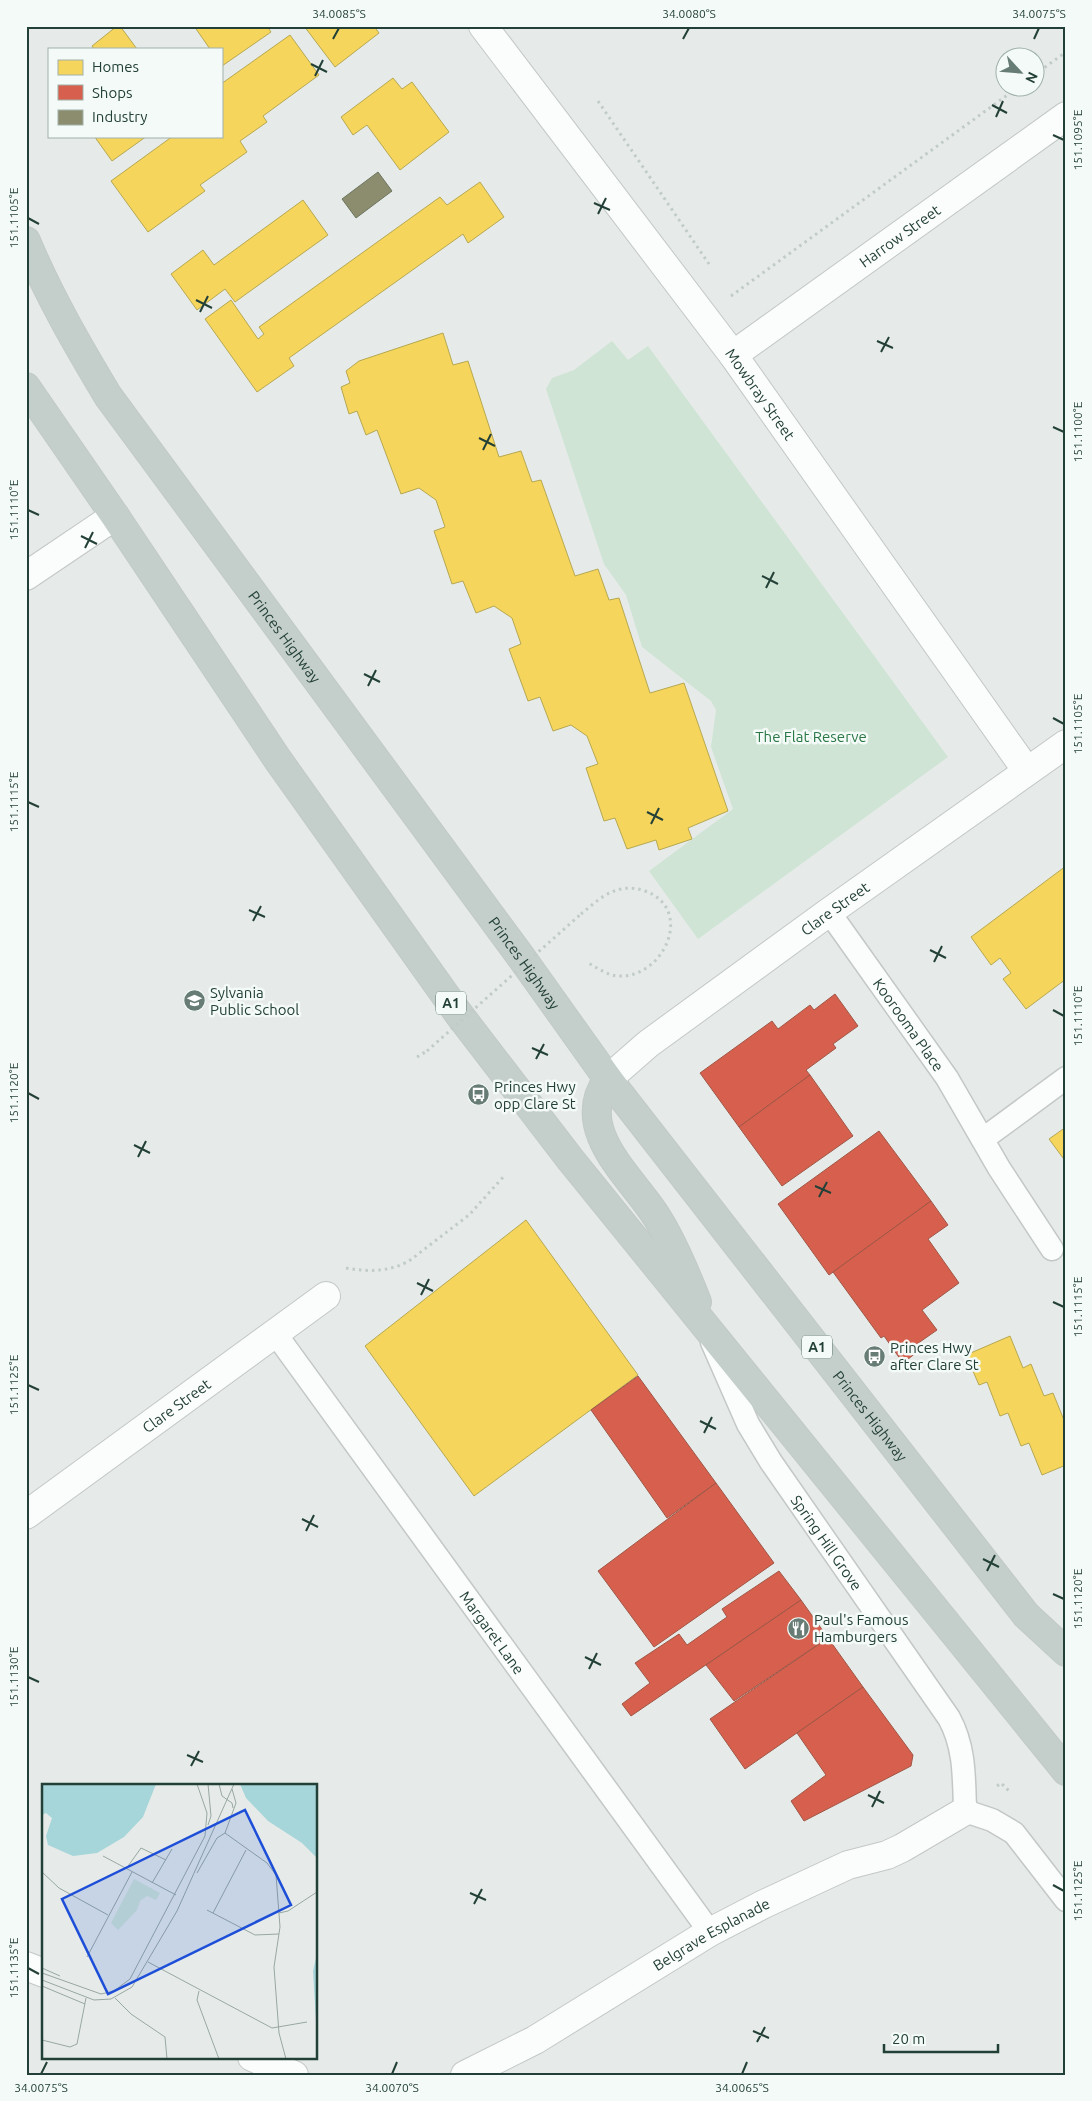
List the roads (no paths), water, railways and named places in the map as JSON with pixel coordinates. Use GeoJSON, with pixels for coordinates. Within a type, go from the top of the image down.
{"type":"FeatureCollection","features":[{"type":"Feature","properties":{"kind":"highway","name":"Princes Highway"},"geometry":{"type":"LineString","coordinates":[[26,242],[40,275],[69,330],[108,396],[521,957],[608,1079],[1026,1615],[1066,1652]]}},
{"type":"Feature","properties":{"kind":"highway","name":"A1"},"geometry":{"type":"LineString","coordinates":[[26,387],[115,516],[278,760],[458,1013],[570,1159],[1066,1771]]}},
{"type":"Feature","properties":{"kind":"highway"},"geometry":{"type":"LineString","coordinates":[[608,1079],[599,1095],[598,1107],[599,1131],[604,1144],[659,1220],[688,1280],[707,1327]]}},
{"type":"Feature","properties":{"kind":"street","name":"Mowbray Street"},"geometry":{"type":"LineString","coordinates":[[483,26],[733,356],[1027,771]]}},
{"type":"Feature","properties":{"kind":"street","name":"Harrow Street"},"geometry":{"type":"LineString","coordinates":[[733,356],[1066,116]]}},
{"type":"Feature","properties":{"kind":"street"},"geometry":{"type":"LineString","coordinates":[[26,576],[115,516]]}},
{"type":"Feature","properties":{"kind":"street","name":"Clare Street"},"geometry":{"type":"LineString","coordinates":[[608,1079],[648,1044],[829,912],[1066,744]]}},
{"type":"Feature","properties":{"kind":"street","name":"Clare Street"},"geometry":{"type":"LineString","coordinates":[[26,1515],[326,1296]]}},
{"type":"Feature","properties":{"kind":"street","name":"Belgrave Esplanade"},"geometry":{"type":"LineString","coordinates":[[464,2075],[536,2040],[710,1932],[848,1865],[902,1848],[965,1811]]}},
{"type":"Feature","properties":{"kind":"street"},"geometry":{"type":"LineString","coordinates":[[26,1966],[42,1972]]}},
{"type":"Feature","properties":{"kind":"street"},"geometry":{"type":"LineString","coordinates":[[254,2058],[294,2075]]}},
{"type":"Feature","properties":{"kind":"lane","name":"Koorooma Place"},"geometry":{"type":"LineString","coordinates":[[829,912],[947,1078],[999,1168],[1052,1249]]}},
{"type":"Feature","properties":{"kind":"lane"},"geometry":{"type":"LineString","coordinates":[[983,1139],[1066,1078]]}},
{"type":"Feature","properties":{"kind":"lane","name":"Spring Hill Grove"},"geometry":{"type":"LineString","coordinates":[[707,1327],[748,1424],[771,1462],[949,1718],[957,1735],[962,1756],[965,1811]]}},
{"type":"Feature","properties":{"kind":"lane","name":"Margaret Lane"},"geometry":{"type":"LineString","coordinates":[[275,1334],[710,1932]]}},
{"type":"Feature","properties":{"kind":"lane"},"geometry":{"type":"LineString","coordinates":[[965,1811],[992,1820],[1014,1833],[1066,1900]]}},
{"type":"Feature","properties":{"kind":"place","name":"Sylvania Public School"},"geometry":{"type":"Point","coordinates":[194,1001]}},
{"type":"Feature","properties":{"kind":"place","name":"Princes Hwy opp Clare St"},"geometry":{"type":"Point","coordinates":[478,1095]}},
{"type":"Feature","properties":{"kind":"place","name":"Princes Hwy after Clare St"},"geometry":{"type":"Point","coordinates":[874,1356]}},
{"type":"Feature","properties":{"kind":"place","name":"Paul's Famous Hamburgers"},"geometry":{"type":"Point","coordinates":[798,1628]}},
{"type":"Feature","properties":{"kind":"park label","name":"The Flat Reserve"},"geometry":{"type":"Point","coordinates":[811,736]}}]}
